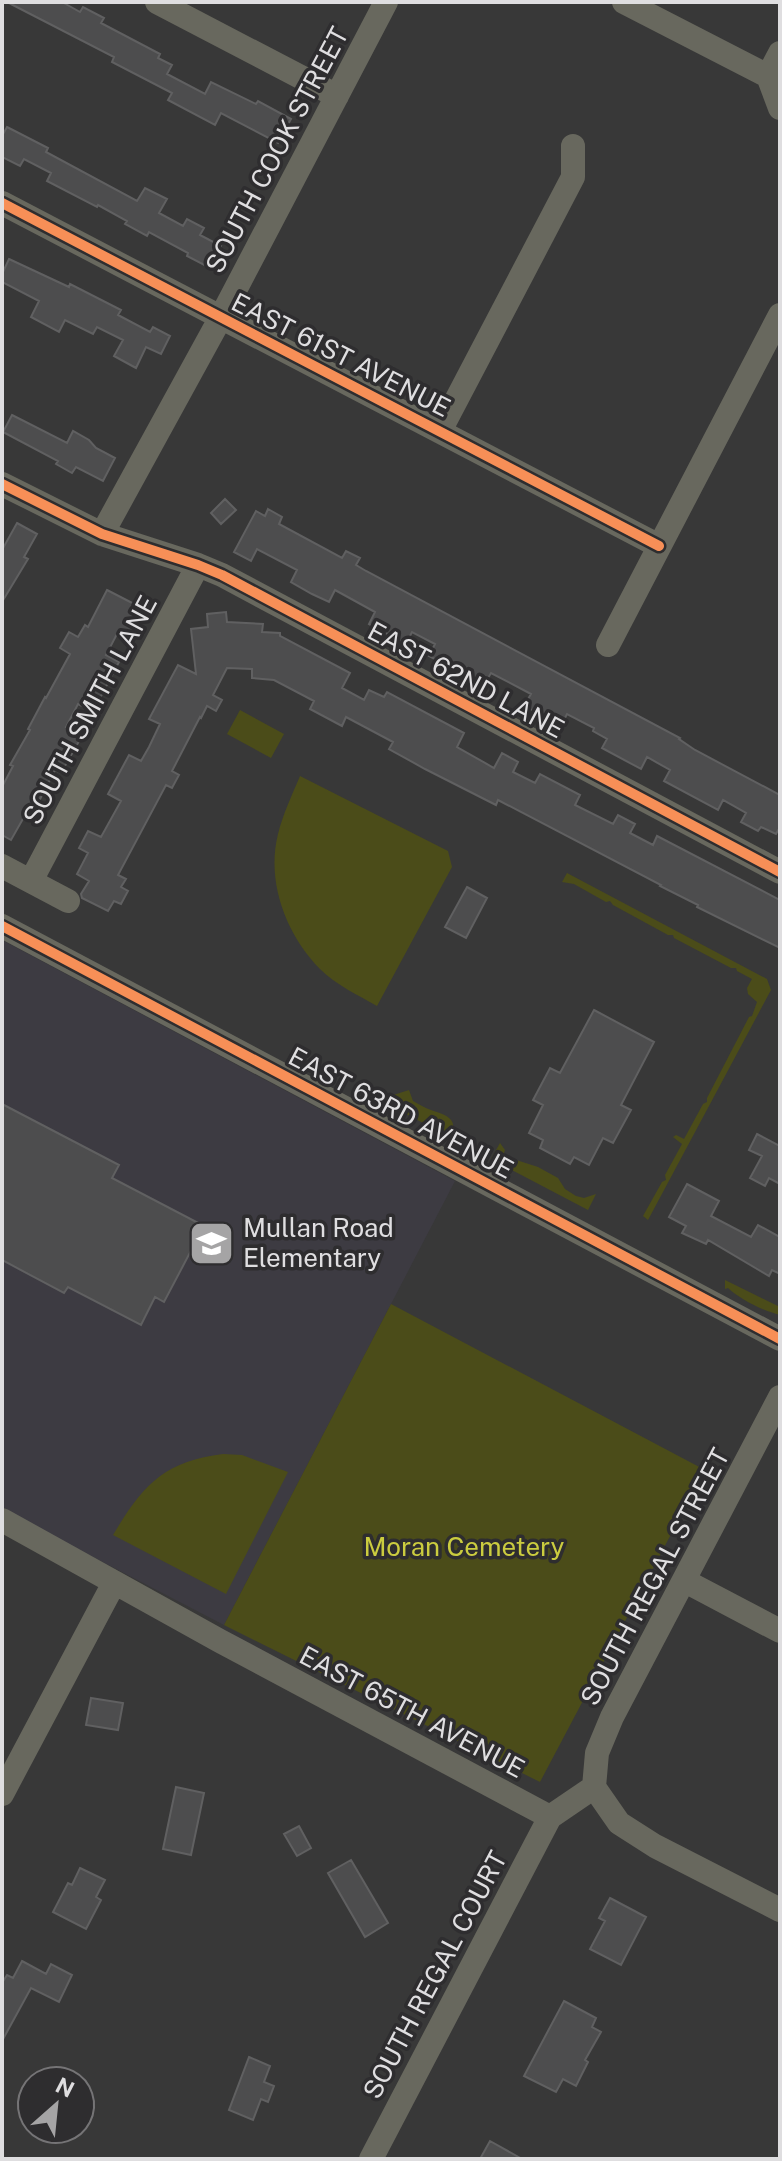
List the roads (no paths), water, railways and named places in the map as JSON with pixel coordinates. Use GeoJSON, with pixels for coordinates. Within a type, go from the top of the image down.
{"type":"FeatureCollection","features":[{"type":"Feature","properties":{"kind":"street"},"geometry":{"type":"LineString","coordinates":[[157,2],[337,96]]}},
{"type":"Feature","properties":{"kind":"street","name":"SOUTH COOK STREET"},"geometry":{"type":"LineString","coordinates":[[102,534],[221,317],[386,2]]}},
{"type":"Feature","properties":{"kind":"street"},"geometry":{"type":"LineString","coordinates":[[624,2],[768,76],[780,108]]}},
{"type":"Feature","properties":{"kind":"street"},"geometry":{"type":"LineString","coordinates":[[768,76],[780,53]]}},
{"type":"Feature","properties":{"kind":"street"},"geometry":{"type":"LineString","coordinates":[[440,431],[573,177],[573,146]]}},
{"type":"Feature","properties":{"kind":"street","name":"EAST 61ST AVENUE"},"geometry":{"type":"LineString","coordinates":[[2,203],[659,546]]}},
{"type":"Feature","properties":{"kind":"street"},"geometry":{"type":"LineString","coordinates":[[608,645],[780,315]]}},
{"type":"Feature","properties":{"kind":"street","name":"EAST 62ND LANE"},"geometry":{"type":"LineString","coordinates":[[2,484],[102,534],[222,575],[780,872]]}},
{"type":"Feature","properties":{"kind":"street","name":"SOUTH SMITH LANE"},"geometry":{"type":"LineString","coordinates":[[31,881],[198,565]]}},
{"type":"Feature","properties":{"kind":"street"},"geometry":{"type":"LineString","coordinates":[[2,866],[68,901]]}},
{"type":"Feature","properties":{"kind":"street","name":"EAST 63RD AVENUE"},"geometry":{"type":"LineString","coordinates":[[2,926],[780,1339]]}},
{"type":"Feature","properties":{"kind":"street","name":"SOUTH REGAL STREET"},"geometry":{"type":"LineString","coordinates":[[594,1787],[597,1753],[612,1717],[780,1397]]}},
{"type":"Feature","properties":{"kind":"street","name":"EAST 65TH AVENUE"},"geometry":{"type":"LineString","coordinates":[[2,1520],[550,1817]]}},
{"type":"Feature","properties":{"kind":"street"},"geometry":{"type":"LineString","coordinates":[[685,1581],[780,1631]]}},
{"type":"Feature","properties":{"kind":"street"},"geometry":{"type":"LineString","coordinates":[[2,1794],[114,1583]]}},
{"type":"Feature","properties":{"kind":"street"},"geometry":{"type":"LineString","coordinates":[[550,1817],[594,1787],[619,1823],[655,1846],[780,1910]]}},
{"type":"Feature","properties":{"kind":"street","name":"SOUTH REGAL COURT"},"geometry":{"type":"LineString","coordinates":[[371,2159],[550,1817]]}},
{"type":"Feature","properties":{"kind":"place","name":"Mullan Road Elementary"},"geometry":{"type":"Point","coordinates":[212,1243]}},
{"type":"Feature","properties":{"kind":"park label","name":"Moran Cemetery"},"geometry":{"type":"Point","coordinates":[464,1547]}}]}
